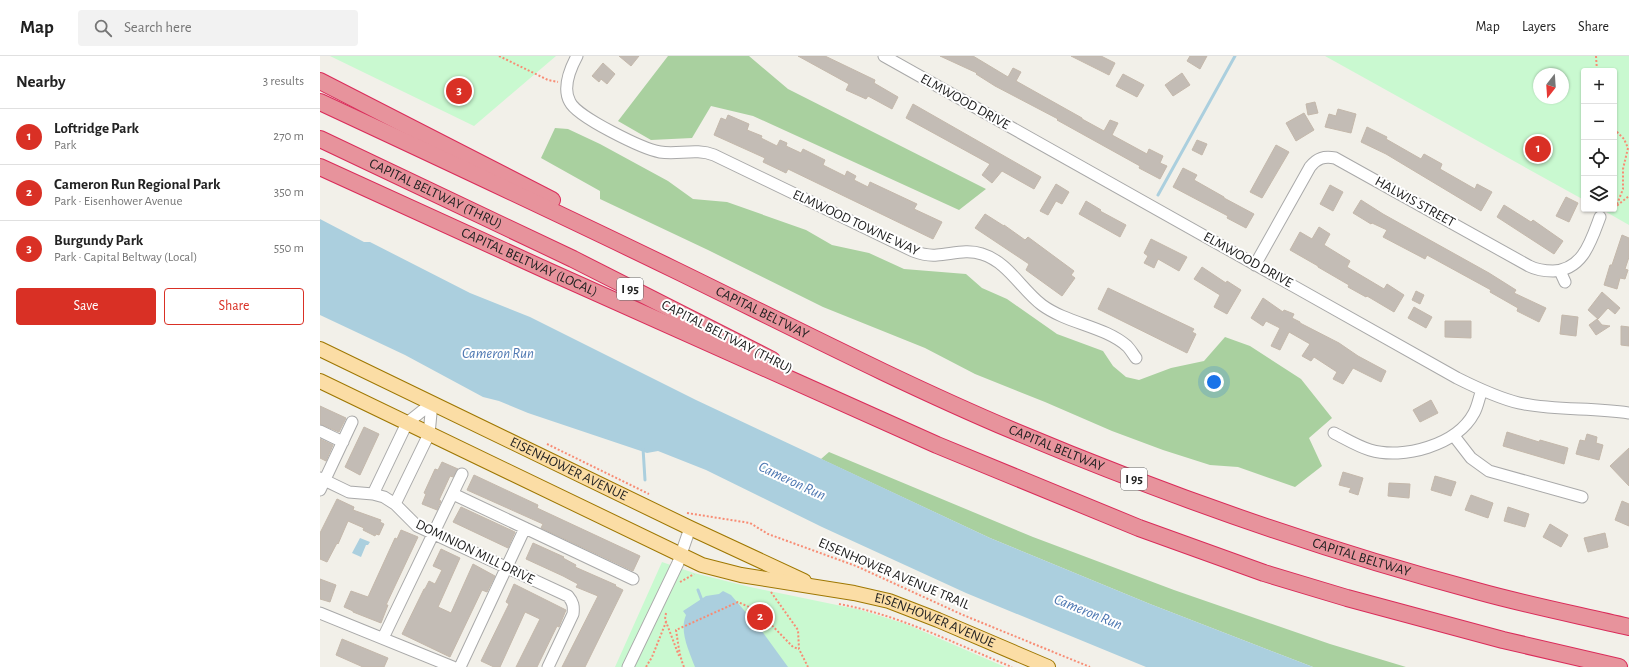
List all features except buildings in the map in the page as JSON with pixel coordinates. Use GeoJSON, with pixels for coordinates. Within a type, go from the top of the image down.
{"type":"FeatureCollection","features":[{"type":"Feature","properties":{"kind":"highway","name":"I 95"},"geometry":{"type":"LineString","coordinates":[[320,81],[550,199],[664,265]]}},
{"type":"Feature","properties":{"kind":"highway","name":"I 95"},"geometry":{"type":"LineString","coordinates":[[320,102],[664,265]]}},
{"type":"Feature","properties":{"kind":"highway","name":"CAPITAL BELTWAY (THRU)"},"geometry":{"type":"LineString","coordinates":[[320,139],[572,259],[760,353],[937,445]]}},
{"type":"Feature","properties":{"kind":"highway","name":"CAPITAL BELTWAY (LOCAL)"},"geometry":{"type":"LineString","coordinates":[[320,167],[526,262],[937,445]]}},
{"type":"Feature","properties":{"kind":"highway","name":"CAPITAL BELTWAY"},"geometry":{"type":"LineString","coordinates":[[664,265],[830,347],[954,404],[1067,453],[1195,502],[1327,547],[1487,594],[1629,626]]}},
{"type":"Feature","properties":{"kind":"highway","name":"I 95"},"geometry":{"type":"LineString","coordinates":[[937,445],[1139,528],[1264,573],[1443,625],[1619,667]]}},
{"type":"Feature","properties":{"kind":"main road","name":"EISENHOWER AVENUE"},"geometry":{"type":"LineString","coordinates":[[320,349],[690,528],[817,587]]}},
{"type":"Feature","properties":{"kind":"main road","name":"EISENHOWER AVENUE"},"geometry":{"type":"LineString","coordinates":[[320,381],[702,565],[740,575],[870,596],[890,601],[1048,667]]}},
{"type":"Feature","properties":{"kind":"street"},"geometry":{"type":"LineString","coordinates":[[567,82],[570,70],[578,56]]}},
{"type":"Feature","properties":{"kind":"street","name":"ELMWOOD DRIVE"},"geometry":{"type":"LineString","coordinates":[[884,56],[1457,378],[1482,390],[1503,398],[1530,405],[1611,410],[1629,413]]}},
{"type":"Feature","properties":{"kind":"street","name":"ELMWOOD TOWNE WAY"},"geometry":{"type":"LineString","coordinates":[[567,82],[567,95],[570,102],[581,114],[640,146],[650,150],[672,153],[704,152],[714,155],[913,251],[935,256],[972,252],[989,256],[1003,266],[1025,290],[1043,306],[1065,318],[1116,338],[1127,346],[1136,358]]}},
{"type":"Feature","properties":{"kind":"street","name":"HALWIS STREET"},"geometry":{"type":"LineString","coordinates":[[1255,265],[1310,167],[1317,160],[1329,156],[1529,266],[1544,271],[1560,271]]}},
{"type":"Feature","properties":{"kind":"street"},"geometry":{"type":"LineString","coordinates":[[1565,282],[1560,271],[1571,267],[1582,258],[1590,243],[1600,217]]}},
{"type":"Feature","properties":{"kind":"street"},"geometry":{"type":"LineString","coordinates":[[1334,433],[1355,444],[1372,450],[1388,453],[1404,453],[1428,448],[1454,436],[1473,415],[1482,390]]}},
{"type":"Feature","properties":{"kind":"street"},"geometry":{"type":"LineString","coordinates":[[373,494],[407,423],[432,403]]}},
{"type":"Feature","properties":{"kind":"street"},"geometry":{"type":"LineString","coordinates":[[395,504],[429,434],[432,403]]}},
{"type":"Feature","properties":{"kind":"street"},"geometry":{"type":"LineString","coordinates":[[322,483],[352,422]]}},
{"type":"Feature","properties":{"kind":"street"},"geometry":{"type":"LineString","coordinates":[[320,431],[343,442]]}},
{"type":"Feature","properties":{"kind":"street"},"geometry":{"type":"LineString","coordinates":[[1454,436],[1471,458],[1489,471],[1582,496]]}},
{"type":"Feature","properties":{"kind":"street"},"geometry":{"type":"LineString","coordinates":[[383,638],[462,474]]}},
{"type":"Feature","properties":{"kind":"street","name":"DOMINION MILL DRIVE"},"geometry":{"type":"LineString","coordinates":[[322,483],[349,492],[373,494],[384,497],[395,504],[417,526],[568,596],[574,607],[573,614],[548,667]]}},
{"type":"Feature","properties":{"kind":"street"},"geometry":{"type":"LineString","coordinates":[[453,494],[633,579]]}},
{"type":"Feature","properties":{"kind":"street"},"geometry":{"type":"LineString","coordinates":[[460,667],[525,528]]}},
{"type":"Feature","properties":{"kind":"street"},"geometry":{"type":"LineString","coordinates":[[628,667],[681,555],[690,528]]}},
{"type":"Feature","properties":{"kind":"street"},"geometry":{"type":"LineString","coordinates":[[320,613],[453,667]]}},
{"type":"Feature","properties":{"kind":"path"},"geometry":{"type":"LineString","coordinates":[[499,56],[548,80],[567,82]]}},
{"type":"Feature","properties":{"kind":"path"},"geometry":{"type":"LineString","coordinates":[[1596,56],[1597,68]]}},
{"type":"Feature","properties":{"kind":"path"},"geometry":{"type":"LineString","coordinates":[[1617,132],[1624,139],[1628,148],[1623,169],[1623,189],[1617,202]]}},
{"type":"Feature","properties":{"kind":"path"},"geometry":{"type":"LineString","coordinates":[[1617,205],[1629,196]]}},
{"type":"Feature","properties":{"kind":"path","name":"EISENHOWER AVENUE TRAIL"},"geometry":{"type":"LineString","coordinates":[[686,513],[750,523],[768,534],[856,566],[963,615],[1090,667]]}},
{"type":"Feature","properties":{"kind":"path"},"geometry":{"type":"LineString","coordinates":[[677,584],[698,572]]}},
{"type":"Feature","properties":{"kind":"path"},"geometry":{"type":"LineString","coordinates":[[777,592],[770,591],[798,630],[798,649],[808,667]]}},
{"type":"Feature","properties":{"kind":"path"},"geometry":{"type":"LineString","coordinates":[[680,657],[677,629],[738,602],[754,608],[768,620],[793,647],[798,649]]}},
{"type":"Feature","properties":{"kind":"path"},"geometry":{"type":"LineString","coordinates":[[836,603],[891,616],[1012,667]]}},
{"type":"Feature","properties":{"kind":"path"},"geometry":{"type":"LineString","coordinates":[[646,667],[652,657],[666,622],[667,609]]}},
{"type":"Feature","properties":{"kind":"path"},"geometry":{"type":"LineString","coordinates":[[666,622],[684,667]]}},
{"type":"Feature","properties":{"kind":"green space"},"geometry":{"type":"Polygon","coordinates":[[[330,56],[556,56],[474,126],[330,56]]]}},
{"type":"Feature","properties":{"kind":"green space"},"geometry":{"type":"Polygon","coordinates":[[[668,56],[749,56],[788,89],[986,189],[959,210],[753,116],[711,106],[692,138],[651,140],[618,121],[668,56]]]}},
{"type":"Feature","properties":{"kind":"green space"},"geometry":{"type":"Polygon","coordinates":[[[1325,56],[1629,56],[1629,225],[1606,212],[1617,212],[1617,68],[1581,68],[1581,198],[1325,56]]]}},
{"type":"Feature","properties":{"kind":"green space"},"geometry":{"type":"Polygon","coordinates":[[[555,128],[568,129],[600,144],[668,181],[693,199],[727,202],[806,230],[832,245],[869,253],[904,269],[966,274],[982,288],[1007,299],[1057,334],[1103,351],[1113,366],[1126,377],[1139,380],[1171,368],[1204,361],[1225,337],[1250,346],[1301,379],[1332,418],[1309,438],[1322,466],[1295,487],[1238,467],[1210,465],[1163,450],[1112,431],[975,374],[925,348],[823,307],[600,199],[600,191],[541,158],[555,128]]]}},
{"type":"Feature","properties":{"kind":"green space"},"geometry":{"type":"Polygon","coordinates":[[[829,452],[1033,537],[1174,590],[1330,644],[1406,667],[1313,667],[1150,604],[990,538],[821,459],[829,452]]]}},
{"type":"Feature","properties":{"kind":"green space"},"geometry":{"type":"Polygon","coordinates":[[[662,562],[694,573],[750,587],[861,610],[906,624],[1005,667],[615,667],[662,562]]]}},
{"type":"Feature","properties":{"kind":"water","name":"Cameron Run"},"geometry":{"type":"Polygon","coordinates":[[[320,219],[364,242],[370,242],[470,293],[530,317],[696,400],[990,538],[1150,604],[1313,667],[1146,667],[966,593],[822,527],[706,470],[658,451],[647,453],[528,413],[499,401],[483,397],[405,355],[320,315],[320,219]]]}},
{"type":"Feature","properties":{"kind":"water"},"geometry":{"type":"Polygon","coordinates":[[[360,538],[370,542],[366,545],[361,557],[352,553],[360,538]]]}},
{"type":"Feature","properties":{"kind":"water"},"geometry":{"type":"Polygon","coordinates":[[[723,591],[731,595],[761,630],[788,667],[695,667],[684,634],[684,621],[686,615],[683,611],[706,596],[719,594],[723,591]]]}},
{"type":"Feature","properties":{"kind":"waterway"},"geometry":{"type":"LineString","coordinates":[[1158,195],[1235,56]]}},
{"type":"Feature","properties":{"kind":"waterway"},"geometry":{"type":"LineString","coordinates":[[643,448],[645,480]]}},
{"type":"Feature","properties":{"kind":"waterway"},"geometry":{"type":"LineString","coordinates":[[698,590],[703,603]]}},
{"type":"Feature","properties":{"kind":"place","name":"Burgundy Park"},"geometry":{"type":"Point","coordinates":[459,91]}},
{"type":"Feature","properties":{"kind":"place","name":"Loftridge Park"},"geometry":{"type":"Point","coordinates":[1538,149]}},
{"type":"Feature","properties":{"kind":"place","name":"Cameron Run Regional Park"},"geometry":{"type":"Point","coordinates":[760,617]}}]}
